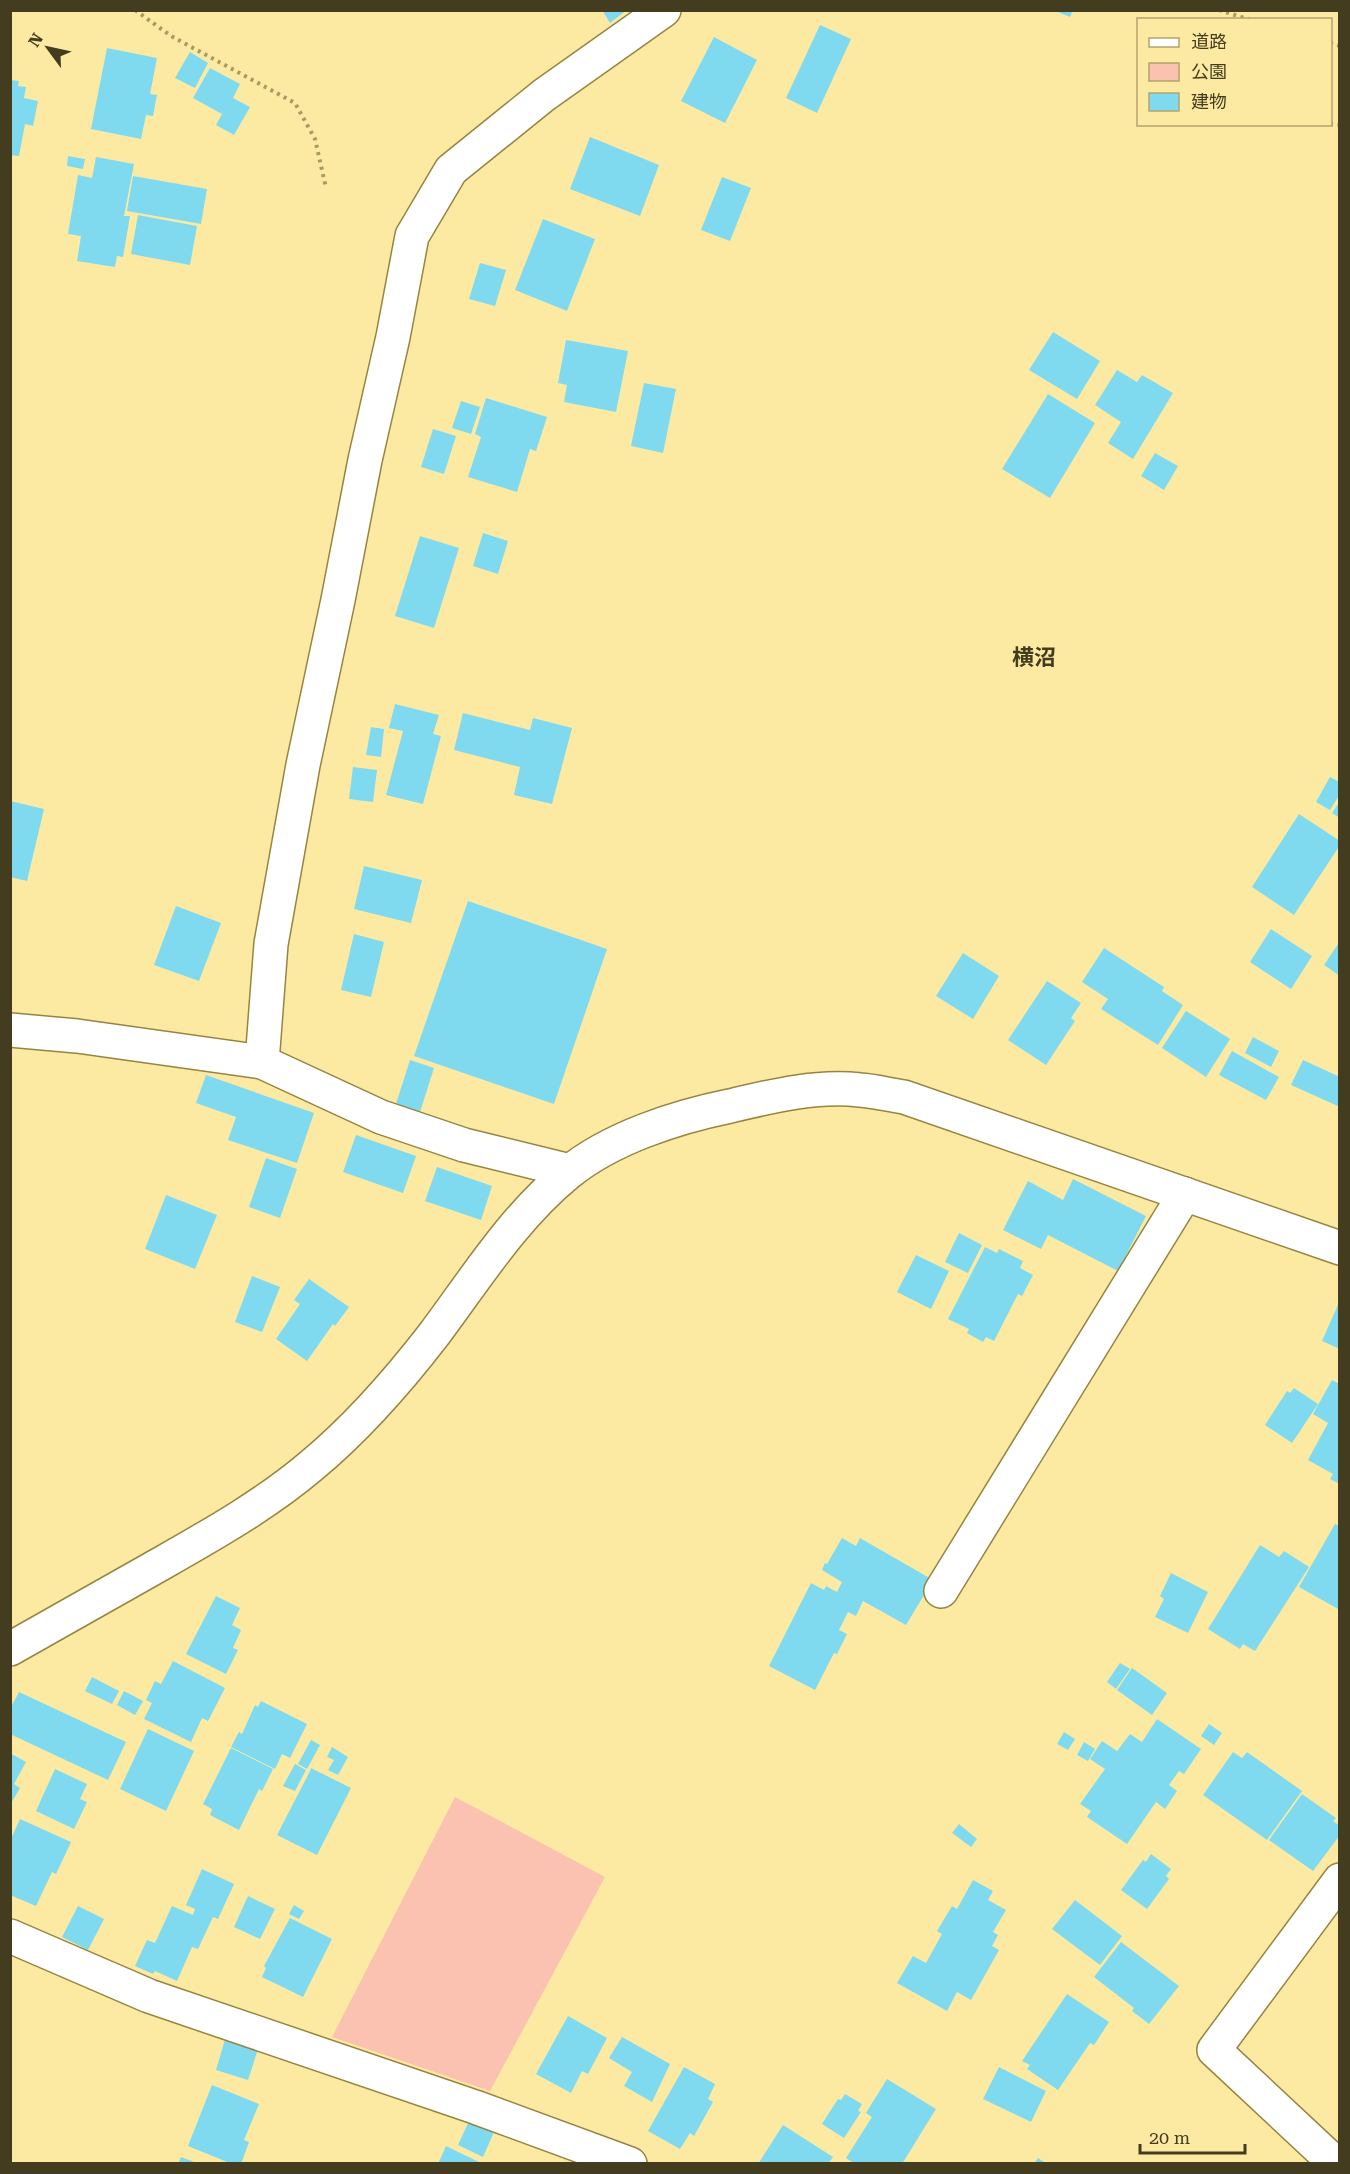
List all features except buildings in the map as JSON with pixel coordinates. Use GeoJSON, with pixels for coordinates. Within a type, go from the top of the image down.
{"type":"FeatureCollection","features":[{"type":"Feature","properties":{"kind":"street"},"geometry":{"type":"LineString","coordinates":[[262,1062],[272,944],[301,776],[365,460],[393,337],[411,236],[451,170],[544,95],[664,10]]}},
{"type":"Feature","properties":{"kind":"street"},"geometry":{"type":"LineString","coordinates":[[10,1030],[77,1036],[262,1062],[381,1117],[464,1145],[570,1171]]}},
{"type":"Feature","properties":{"kind":"street"},"geometry":{"type":"LineString","coordinates":[[10,1648],[237,1521],[311,1467],[363,1419],[433,1335],[480,1270],[523,1217],[570,1171],[609,1147],[669,1121],[767,1097],[811,1090],[859,1089],[904,1098],[1340,1248]]}},
{"type":"Feature","properties":{"kind":"street"},"geometry":{"type":"LineString","coordinates":[[941,1591],[1185,1194]]}},
{"type":"Feature","properties":{"kind":"street"},"geometry":{"type":"LineString","coordinates":[[1336,2163],[1214,2050],[1340,1880]]}},
{"type":"Feature","properties":{"kind":"street"},"geometry":{"type":"LineString","coordinates":[[10,1936],[149,1996],[475,2107],[630,2163]]}},
{"type":"Feature","properties":{"kind":"path"},"geometry":{"type":"LineString","coordinates":[[135,10],[171,36],[295,103],[315,139],[326,188]]}},
{"type":"Feature","properties":{"kind":"path"},"geometry":{"type":"LineString","coordinates":[[1220,10],[1245,18]]}},
{"type":"Feature","properties":{"kind":"green space"},"geometry":{"type":"Polygon","coordinates":[[[455,1797],[605,1877],[490,2091],[332,2037],[455,1797]]]}},
{"type":"Feature","properties":{"kind":"district","name":"横沼"},"geometry":{"type":"Point","coordinates":[1034,657]}}]}
